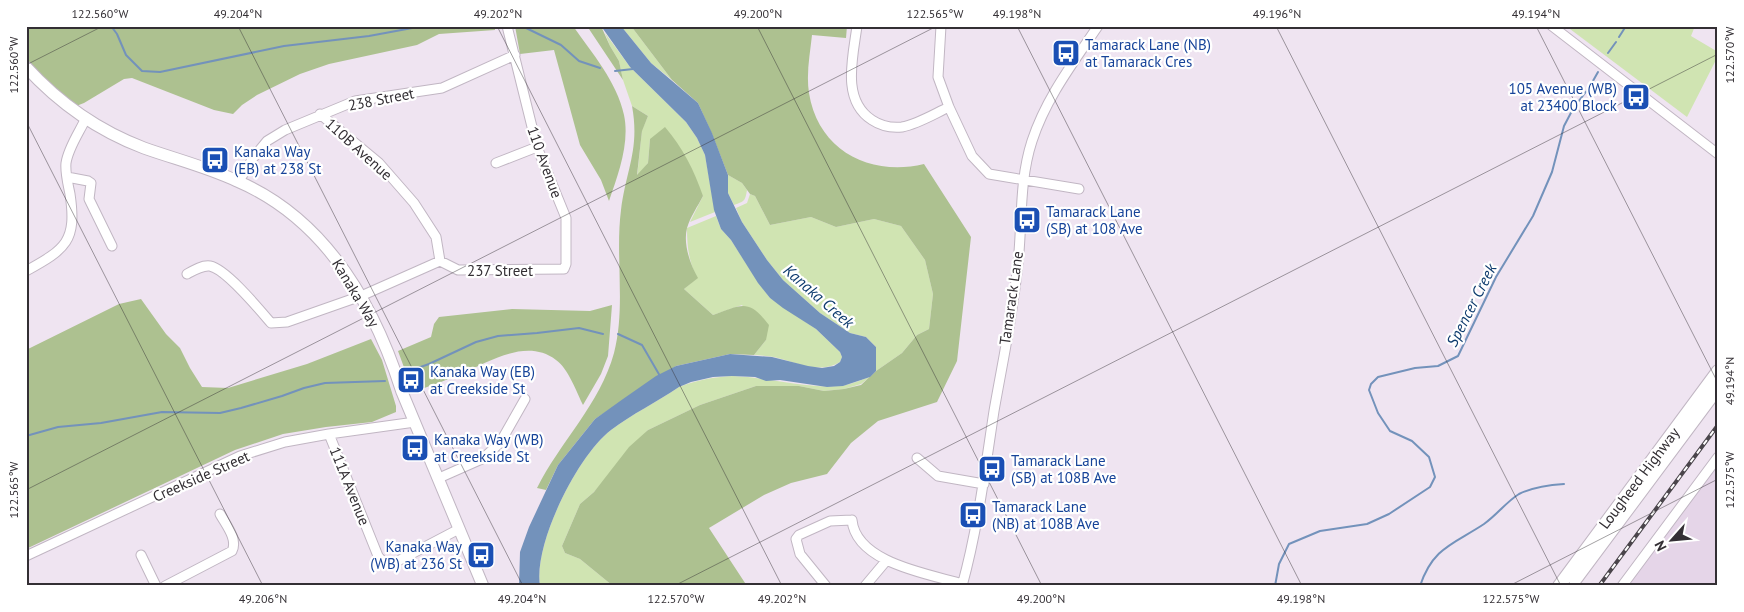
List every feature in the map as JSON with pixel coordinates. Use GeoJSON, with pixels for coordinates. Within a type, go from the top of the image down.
{"type":"FeatureCollection","features":[{"type":"Feature","properties":{"kind":"highway","name":"Lougheed Highway"},"geometry":{"type":"LineString","coordinates":[[1559,586],[1718,371]]}},
{"type":"Feature","properties":{"kind":"highway","name":"Lougheed Highway"},"geometry":{"type":"LineString","coordinates":[[1570,586],[1718,388]]}},
{"type":"Feature","properties":{"kind":"main road","name":"Kanaka Way"},"geometry":{"type":"LineString","coordinates":[[26,67],[51,92],[86,118],[115,135],[142,147],[238,181],[271,199],[306,226],[337,259],[362,296],[392,359],[402,392],[483,586]]}},
{"type":"Feature","properties":{"kind":"street","name":"110 Avenue"},"geometry":{"type":"LineString","coordinates":[[506,26],[515,55],[536,147],[566,218],[566,264],[564,270]]}},
{"type":"Feature","properties":{"kind":"street"},"geometry":{"type":"LineString","coordinates":[[857,26],[851,77],[857,103],[865,115],[887,126],[903,126],[949,107]]}},
{"type":"Feature","properties":{"kind":"street"},"geometry":{"type":"LineString","coordinates":[[941,26],[938,77],[949,107],[972,156],[980,166],[989,174],[1079,189]]}},
{"type":"Feature","properties":{"kind":"street"},"geometry":{"type":"LineString","coordinates":[[1552,26],[1718,154]]}},
{"type":"Feature","properties":{"kind":"street","name":"Tamarack Lane"},"geometry":{"type":"LineString","coordinates":[[963,585],[975,536],[1018,272],[1023,181],[1032,141],[1058,85],[1093,28]]}},
{"type":"Feature","properties":{"kind":"street","name":"238 Street"},"geometry":{"type":"LineString","coordinates":[[238,181],[267,141],[285,130],[320,114],[355,101],[442,88],[515,55]]}},
{"type":"Feature","properties":{"kind":"street","name":"110B Avenue"},"geometry":{"type":"LineString","coordinates":[[320,114],[379,163],[414,203],[436,238],[440,261]]}},
{"type":"Feature","properties":{"kind":"street"},"geometry":{"type":"LineString","coordinates":[[26,271],[58,253],[68,238],[73,224],[73,213],[67,177],[67,161],[86,118]]}},
{"type":"Feature","properties":{"kind":"street"},"geometry":{"type":"LineString","coordinates":[[496,162],[536,147]]}},
{"type":"Feature","properties":{"kind":"street"},"geometry":{"type":"LineString","coordinates":[[67,177],[91,183],[88,199],[112,246]]}},
{"type":"Feature","properties":{"kind":"street"},"geometry":{"type":"LineString","coordinates":[[187,274],[201,267],[208,266],[214,268],[232,281],[271,323],[287,322],[362,296],[440,261]]}},
{"type":"Feature","properties":{"kind":"street","name":"237 Street"},"geometry":{"type":"LineString","coordinates":[[440,261],[458,270],[564,270]]}},
{"type":"Feature","properties":{"kind":"street"},"geometry":{"type":"LineString","coordinates":[[439,478],[482,459],[500,442],[525,399]]}},
{"type":"Feature","properties":{"kind":"street","name":"Creekside Street"},"geometry":{"type":"LineString","coordinates":[[26,556],[240,456],[285,442],[415,422]]}},
{"type":"Feature","properties":{"kind":"street","name":"111A Avenue"},"geometry":{"type":"LineString","coordinates":[[329,434],[378,556],[386,563],[396,562],[459,529]]}},
{"type":"Feature","properties":{"kind":"street"},"geometry":{"type":"LineString","coordinates":[[1622,586],[1718,457]]}},
{"type":"Feature","properties":{"kind":"street"},"geometry":{"type":"LineString","coordinates":[[917,458],[938,476],[984,484]]}},
{"type":"Feature","properties":{"kind":"street"},"geometry":{"type":"LineString","coordinates":[[165,586],[232,551],[234,547],[233,537],[220,514]]}},
{"type":"Feature","properties":{"kind":"street"},"geometry":{"type":"LineString","coordinates":[[826,586],[800,554],[796,539],[798,535],[830,521],[853,518],[854,532],[864,545],[886,561],[963,585]]}},
{"type":"Feature","properties":{"kind":"street"},"geometry":{"type":"LineString","coordinates":[[141,555],[156,586]]}},
{"type":"Feature","properties":{"kind":"street"},"geometry":{"type":"LineString","coordinates":[[865,586],[886,561]]}},
{"type":"Feature","properties":{"kind":"shaded area"},"geometry":{"type":"Polygon","coordinates":[[[1718,458],[1718,586],[1623,586],[1718,458]]]}},
{"type":"Feature","properties":{"kind":"green space"},"geometry":{"type":"Polygon","coordinates":[[[26,26],[495,26],[495,30],[439,34],[417,45],[329,64],[300,74],[257,95],[233,114],[214,110],[132,78],[124,79],[84,103],[71,108],[26,67],[26,26]]]}},
{"type":"Feature","properties":{"kind":"green space"},"geometry":{"type":"Polygon","coordinates":[[[515,26],[573,26],[610,79],[621,103],[624,115],[625,137],[622,159],[609,201],[601,180],[580,145],[554,50],[520,54],[515,26]]]}},
{"type":"Feature","properties":{"kind":"green space"},"geometry":{"type":"Polygon","coordinates":[[[587,26],[601,26],[619,61],[623,80],[587,26]]]}},
{"type":"Feature","properties":{"kind":"green space"},"geometry":{"type":"Polygon","coordinates":[[[621,26],[631,26],[672,80],[651,63],[621,26]]]}},
{"type":"Feature","properties":{"kind":"green space"},"geometry":{"type":"Polygon","coordinates":[[[631,26],[847,26],[846,38],[812,35],[808,86],[814,113],[823,130],[835,144],[850,155],[867,163],[885,167],[924,164],[971,237],[957,361],[937,402],[878,421],[851,443],[827,474],[791,483],[764,495],[709,528],[747,586],[613,586],[580,559],[565,553],[562,546],[580,504],[594,492],[629,447],[648,430],[700,405],[756,386],[799,386],[824,391],[861,385],[876,371],[902,353],[917,335],[929,329],[933,294],[925,260],[901,226],[874,219],[836,227],[811,217],[770,225],[755,196],[750,194],[742,183],[728,175],[698,103],[672,80],[631,26]]]}},
{"type":"Feature","properties":{"kind":"green space"},"geometry":{"type":"Polygon","coordinates":[[[1566,26],[1695,26],[1691,36],[1718,52],[1718,56],[1687,117],[1566,26]]]}},
{"type":"Feature","properties":{"kind":"green space"},"geometry":{"type":"Polygon","coordinates":[[[605,33],[630,67],[686,122],[697,138],[705,155],[715,212],[690,222],[703,196],[650,139],[648,163],[637,177],[642,130],[648,116],[632,106],[619,61],[605,33]]]}},
{"type":"Feature","properties":{"kind":"green space"},"geometry":{"type":"Polygon","coordinates":[[[632,106],[648,116],[642,131],[637,175],[648,163],[650,139],[665,127],[687,160],[703,196],[690,220],[686,234],[688,254],[698,278],[684,289],[713,315],[738,307],[750,307],[762,316],[769,325],[766,340],[754,355],[730,354],[676,366],[595,419],[558,465],[546,490],[537,488],[546,471],[590,406],[608,372],[614,353],[618,336],[620,300],[619,228],[634,135],[632,106]]]}},
{"type":"Feature","properties":{"kind":"green space"},"geometry":{"type":"Polygon","coordinates":[[[728,175],[742,183],[747,190],[744,200],[734,205],[728,193],[728,175]]]}},
{"type":"Feature","properties":{"kind":"green space"},"geometry":{"type":"Polygon","coordinates":[[[750,194],[755,196],[770,225],[811,217],[836,227],[874,219],[901,226],[925,260],[933,294],[929,329],[917,335],[902,353],[876,371],[876,347],[866,337],[850,333],[820,313],[783,280],[767,260],[742,222],[736,208],[747,203],[750,194]]]}},
{"type":"Feature","properties":{"kind":"green space"},"geometry":{"type":"Polygon","coordinates":[[[716,216],[721,229],[731,240],[770,298],[816,329],[840,352],[842,357],[840,362],[832,366],[816,367],[774,357],[754,355],[766,340],[742,305],[713,315],[684,289],[697,278],[689,254],[687,228],[716,216]]]}},
{"type":"Feature","properties":{"kind":"green space"},"geometry":{"type":"Polygon","coordinates":[[[141,299],[166,334],[180,348],[202,387],[228,388],[307,364],[371,339],[382,360],[396,406],[396,412],[372,422],[283,434],[235,450],[26,549],[26,350],[119,304],[141,299]]]}},
{"type":"Feature","properties":{"kind":"green space"},"geometry":{"type":"Polygon","coordinates":[[[612,305],[608,356],[601,374],[583,405],[564,369],[556,360],[545,354],[521,351],[509,354],[413,392],[398,351],[431,337],[434,324],[439,317],[512,309],[590,311],[612,305]]]}},
{"type":"Feature","properties":{"kind":"green space"},"geometry":{"type":"Polygon","coordinates":[[[732,376],[813,386],[851,384],[870,377],[861,384],[844,389],[824,391],[799,386],[756,386],[700,405],[648,430],[594,492],[580,504],[562,546],[565,553],[580,559],[613,586],[540,586],[540,568],[544,547],[560,502],[572,479],[598,442],[619,424],[679,387],[706,379],[732,376]]]}},
{"type":"Feature","properties":{"kind":"water"},"geometry":{"type":"Polygon","coordinates":[[[601,26],[621,26],[651,63],[698,103],[728,175],[728,193],[742,222],[767,260],[783,280],[820,313],[850,333],[866,337],[876,347],[876,371],[870,377],[843,386],[827,387],[780,380],[766,381],[755,377],[732,376],[713,377],[679,387],[619,424],[598,442],[572,479],[560,502],[544,547],[540,568],[540,586],[519,586],[520,552],[529,527],[558,465],[595,419],[623,399],[656,376],[676,366],[730,354],[772,357],[822,368],[834,366],[840,362],[842,357],[840,352],[816,329],[770,298],[758,283],[731,240],[721,229],[714,210],[705,155],[697,138],[686,122],[630,67],[601,26]]]}},
{"type":"Feature","properties":{"kind":"waterway"},"geometry":{"type":"LineString","coordinates":[[111,26],[117,34],[126,55],[142,71],[160,72],[284,46],[369,36],[423,26]]}},
{"type":"Feature","properties":{"kind":"waterway","name":"Spencer Creek"},"geometry":{"type":"LineString","coordinates":[[1619,37],[1626,26]]}},
{"type":"Feature","properties":{"kind":"waterway"},"geometry":{"type":"LineString","coordinates":[[524,27],[561,45],[579,61],[600,68]]}},
{"type":"Feature","properties":{"kind":"waterway","name":"Spencer Creek"},"geometry":{"type":"LineString","coordinates":[[1608,53],[1616,42]]}},
{"type":"Feature","properties":{"kind":"waterway"},"geometry":{"type":"LineString","coordinates":[[615,71],[633,69]]}},
{"type":"Feature","properties":{"kind":"waterway","name":"Spencer Creek"},"geometry":{"type":"LineString","coordinates":[[1275,586],[1279,564],[1289,544],[1320,531],[1367,524],[1389,514],[1430,487],[1435,477],[1429,457],[1412,441],[1390,431],[1378,413],[1369,390],[1371,384],[1378,377],[1415,368],[1438,366],[1458,356],[1496,277],[1533,216],[1552,172],[1564,126],[1574,107],[1589,88],[1598,72]]}},
{"type":"Feature","properties":{"kind":"waterway"},"geometry":{"type":"LineString","coordinates":[[412,370],[476,342],[498,336],[579,328],[603,334]]}},
{"type":"Feature","properties":{"kind":"waterway"},"geometry":{"type":"LineString","coordinates":[[618,334],[642,345],[660,376]]}},
{"type":"Feature","properties":{"kind":"waterway"},"geometry":{"type":"LineString","coordinates":[[26,436],[58,427],[101,423],[162,412],[220,413],[325,383],[385,381]]}},
{"type":"Feature","properties":{"kind":"waterway"},"geometry":{"type":"LineString","coordinates":[[1420,586],[1425,573],[1438,555],[1454,542],[1484,524],[1514,497],[1535,488],[1564,484]]}},
{"type":"Feature","properties":{"kind":"railway"},"geometry":{"type":"LineString","coordinates":[[1599,586],[1718,425]]}},
{"type":"Feature","properties":{"kind":"place","name":"Tamarack Lane (NB) at Tamarack Cres"},"geometry":{"type":"Point","coordinates":[1066,53]}},
{"type":"Feature","properties":{"kind":"place","name":"105 Avenue (WB) at 23400 Block"},"geometry":{"type":"Point","coordinates":[1636,97]}},
{"type":"Feature","properties":{"kind":"place","name":"Kanaka Way (EB) at 238 St"},"geometry":{"type":"Point","coordinates":[215,160]}},
{"type":"Feature","properties":{"kind":"place","name":"Tamarack Lane (SB) at 108 Ave"},"geometry":{"type":"Point","coordinates":[1027,220]}},
{"type":"Feature","properties":{"kind":"place","name":"Kanaka Way (EB) at Creekside St"},"geometry":{"type":"Point","coordinates":[411,380]}},
{"type":"Feature","properties":{"kind":"place","name":"Kanaka Way (WB) at Creekside St"},"geometry":{"type":"Point","coordinates":[415,448]}},
{"type":"Feature","properties":{"kind":"place","name":"Tamarack Lane (SB) at 108B Ave"},"geometry":{"type":"Point","coordinates":[992,469]}},
{"type":"Feature","properties":{"kind":"place","name":"Tamarack Lane (NB) at 108B Ave"},"geometry":{"type":"Point","coordinates":[973,515]}},
{"type":"Feature","properties":{"kind":"place","name":"Kanaka Way (WB) at 236 St"},"geometry":{"type":"Point","coordinates":[481,555]}},
{"type":"Feature","properties":{"kind":"water label","name":"Kanaka Creek"},"geometry":{"type":"Point","coordinates":[819,296]}}]}
